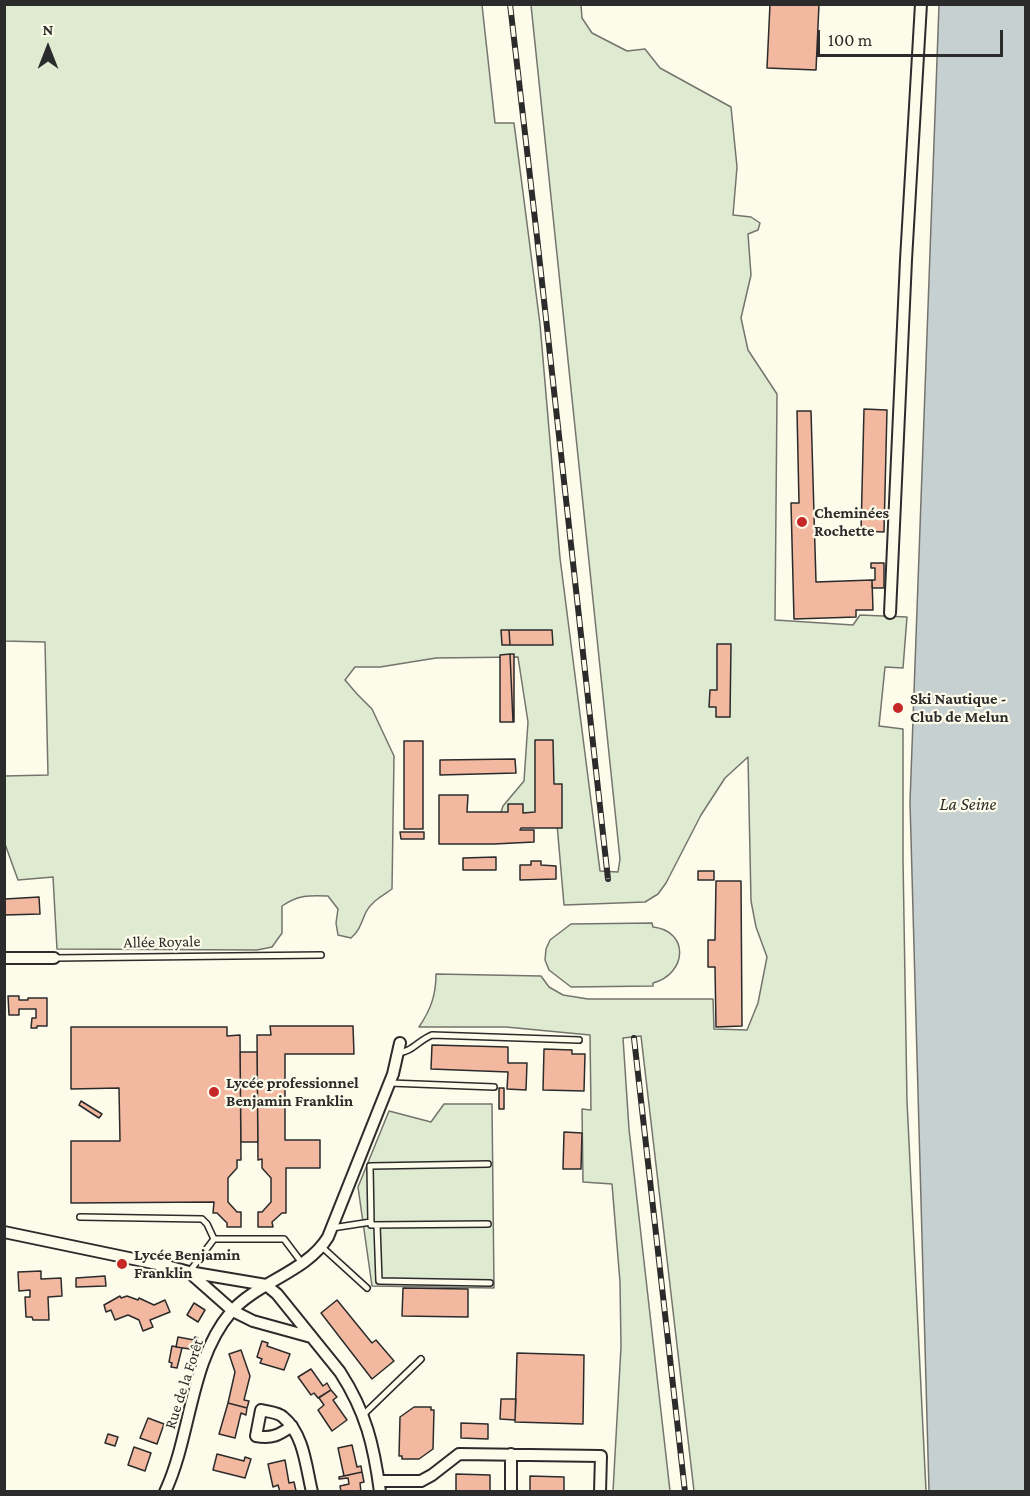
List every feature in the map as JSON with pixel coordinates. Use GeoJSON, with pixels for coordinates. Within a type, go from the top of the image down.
{"type":"FeatureCollection","features":[{"type":"Feature","properties":{"kind":"street"},"geometry":{"type":"LineString","coordinates":[[890,613],[921,4]]}},
{"type":"Feature","properties":{"kind":"street","name":"Allée Royale"},"geometry":{"type":"LineString","coordinates":[[4,958],[54,958]]}},
{"type":"Feature","properties":{"kind":"street"},"geometry":{"type":"LineString","coordinates":[[322,1247],[332,1228],[390,1083],[399,1048]]}},
{"type":"Feature","properties":{"kind":"street"},"geometry":{"type":"LineString","coordinates":[[4,1232],[189,1272],[266,1286],[277,1294],[340,1372],[371,1437],[379,1486],[421,1480],[432,1475],[459,1454],[601,1456],[600,1491]]}},
{"type":"Feature","properties":{"kind":"street","name":"Rue de la Forêt"},"geometry":{"type":"LineString","coordinates":[[165,1491],[209,1345],[233,1311],[322,1247]]}},
{"type":"Feature","properties":{"kind":"street"},"geometry":{"type":"LineString","coordinates":[[189,1272],[233,1311],[253,1321],[312,1338]]}},
{"type":"Feature","properties":{"kind":"street"},"geometry":{"type":"LineString","coordinates":[[292,1426],[299,1438],[312,1491]]}},
{"type":"Feature","properties":{"kind":"street"},"geometry":{"type":"LineString","coordinates":[[511,1454],[511,1491]]}},
{"type":"Feature","properties":{"kind":"lane","name":"Allée Royale"},"geometry":{"type":"LineString","coordinates":[[54,958],[321,955]]}},
{"type":"Feature","properties":{"kind":"lane"},"geometry":{"type":"LineString","coordinates":[[399,1048],[406,1053],[423,1038],[432,1035],[579,1040]]}},
{"type":"Feature","properties":{"kind":"lane"},"geometry":{"type":"LineString","coordinates":[[390,1083],[494,1087]]}},
{"type":"Feature","properties":{"kind":"lane"},"geometry":{"type":"LineString","coordinates":[[370,1222],[370,1166],[488,1164]]}},
{"type":"Feature","properties":{"kind":"lane"},"geometry":{"type":"LineString","coordinates":[[80,1217],[202,1218],[214,1239]]}},
{"type":"Feature","properties":{"kind":"lane"},"geometry":{"type":"LineString","coordinates":[[332,1228],[370,1222],[371,1225],[488,1224]]}},
{"type":"Feature","properties":{"kind":"lane"},"geometry":{"type":"LineString","coordinates":[[377,1225],[379,1281],[490,1283]]}},
{"type":"Feature","properties":{"kind":"lane"},"geometry":{"type":"LineString","coordinates":[[214,1239],[284,1239],[302,1263]]}},
{"type":"Feature","properties":{"kind":"lane"},"geometry":{"type":"LineString","coordinates":[[189,1272],[214,1239]]}},
{"type":"Feature","properties":{"kind":"lane"},"geometry":{"type":"LineString","coordinates":[[322,1247],[366,1288]]}},
{"type":"Feature","properties":{"kind":"lane"},"geometry":{"type":"LineString","coordinates":[[362,1416],[421,1359]]}},
{"type":"Feature","properties":{"kind":"green space"},"geometry":{"type":"Polygon","coordinates":[[[5,5],[482,5],[495,123],[514,123],[540,324],[560,558],[600,871],[618,872],[620,859],[531,5],[581,5],[582,18],[592,33],[627,51],[645,49],[660,68],[731,107],[737,167],[733,215],[751,217],[760,223],[758,230],[748,234],[751,275],[741,318],[748,350],[777,394],[775,620],[853,625],[860,615],[907,617],[903,668],[885,667],[879,726],[903,729],[907,1101],[926,1491],[694,1491],[641,1036],[623,1038],[629,1129],[670,1491],[613,1491],[621,1347],[620,1282],[612,1184],[583,1182],[582,1109],[591,1110],[590,1035],[506,1027],[419,1027],[432,1002],[436,974],[541,976],[549,987],[563,995],[588,999],[713,999],[714,1029],[747,1030],[758,1003],[767,957],[756,927],[751,901],[748,757],[725,778],[701,815],[658,894],[645,902],[564,905],[557,824],[497,824],[503,806],[524,781],[528,722],[518,657],[436,658],[380,667],[355,667],[345,680],[372,709],[394,756],[392,889],[371,905],[351,938],[338,935],[336,923],[338,909],[328,896],[315,896],[299,898],[282,906],[282,933],[272,947],[257,950],[57,949],[53,877],[18,880],[5,844],[5,776],[48,775],[45,642],[5,641],[5,5]]]}},
{"type":"Feature","properties":{"kind":"green space"},"geometry":{"type":"Polygon","coordinates":[[[652,923],[653,927],[665,930],[673,936],[680,953],[673,971],[653,983],[653,986],[571,987],[549,970],[545,960],[550,940],[571,924],[652,923]]]}},
{"type":"Feature","properties":{"kind":"green space"},"geometry":{"type":"Polygon","coordinates":[[[444,1104],[492,1104],[494,1288],[372,1286],[358,1187],[389,1111],[431,1122],[444,1104]]]}},
{"type":"Feature","properties":{"kind":"water","name":"La Seine"},"geometry":{"type":"Polygon","coordinates":[[[939,5],[1025,5],[1025,1491],[929,1491],[910,802],[939,5]]]}},
{"type":"Feature","properties":{"kind":"building"},"geometry":{"type":"Polygon","coordinates":[[[770,4],[819,4],[816,70],[767,68],[770,4]]]}},
{"type":"Feature","properties":{"kind":"building"},"geometry":{"type":"Polygon","coordinates":[[[864,409],[887,410],[884,532],[861,531],[864,409]]]}},
{"type":"Feature","properties":{"kind":"building","name":"Cheminées Rochette"},"geometry":{"type":"Polygon","coordinates":[[[797,411],[811,411],[816,582],[872,580],[873,610],[856,610],[856,617],[794,619],[791,503],[799,503],[797,411]]]}},
{"type":"Feature","properties":{"kind":"building"},"geometry":{"type":"Polygon","coordinates":[[[871,563],[884,563],[884,588],[872,588],[875,568],[871,568],[871,563]]]}},
{"type":"Feature","properties":{"kind":"building"},"geometry":{"type":"Polygon","coordinates":[[[501,630],[509,630],[510,645],[502,645],[501,630]]]}},
{"type":"Feature","properties":{"kind":"building"},"geometry":{"type":"Polygon","coordinates":[[[509,630],[552,630],[553,645],[510,645],[509,630]]]}},
{"type":"Feature","properties":{"kind":"building"},"geometry":{"type":"Polygon","coordinates":[[[717,644],[731,644],[730,717],[716,717],[716,707],[709,707],[710,690],[717,690],[717,644]]]}},
{"type":"Feature","properties":{"kind":"building"},"geometry":{"type":"Polygon","coordinates":[[[510,654],[513,722],[500,722],[500,655],[510,654]]]}},
{"type":"Feature","properties":{"kind":"building"},"geometry":{"type":"Polygon","coordinates":[[[510,654],[514,654],[514,722],[513,722],[510,654]]]}},
{"type":"Feature","properties":{"kind":"building"},"geometry":{"type":"Polygon","coordinates":[[[535,740],[553,740],[554,784],[562,784],[562,828],[521,828],[520,830],[534,830],[534,842],[439,844],[439,795],[468,795],[467,812],[508,812],[508,804],[523,804],[523,813],[535,812],[535,740]]]}},
{"type":"Feature","properties":{"kind":"building"},"geometry":{"type":"Polygon","coordinates":[[[404,741],[423,741],[423,829],[404,829],[404,741]]]}},
{"type":"Feature","properties":{"kind":"building"},"geometry":{"type":"Polygon","coordinates":[[[515,759],[516,773],[440,775],[440,760],[515,759]]]}},
{"type":"Feature","properties":{"kind":"building"},"geometry":{"type":"Polygon","coordinates":[[[400,832],[424,832],[424,839],[401,839],[400,832]]]}},
{"type":"Feature","properties":{"kind":"building"},"geometry":{"type":"Polygon","coordinates":[[[496,857],[496,870],[463,870],[463,858],[496,857]]]}},
{"type":"Feature","properties":{"kind":"building"},"geometry":{"type":"Polygon","coordinates":[[[531,861],[541,861],[541,865],[556,866],[556,879],[520,880],[520,865],[531,865],[531,861]]]}},
{"type":"Feature","properties":{"kind":"building"},"geometry":{"type":"Polygon","coordinates":[[[698,871],[714,871],[714,880],[698,880],[698,871]]]}},
{"type":"Feature","properties":{"kind":"building"},"geometry":{"type":"Polygon","coordinates":[[[716,881],[741,881],[742,1026],[716,1027],[715,967],[708,967],[708,940],[715,940],[716,881]]]}},
{"type":"Feature","properties":{"kind":"building"},"geometry":{"type":"Polygon","coordinates":[[[39,897],[40,914],[5,915],[5,899],[39,897]]]}},
{"type":"Feature","properties":{"kind":"building"},"geometry":{"type":"Polygon","coordinates":[[[8,996],[19,996],[19,1000],[47,998],[47,1026],[31,1028],[32,1018],[36,1018],[36,1009],[19,1009],[19,1015],[9,1015],[8,996]]]}},
{"type":"Feature","properties":{"kind":"building"},"geometry":{"type":"Polygon","coordinates":[[[270,1026],[353,1026],[354,1054],[285,1054],[285,1140],[320,1140],[320,1168],[286,1168],[286,1213],[282,1213],[272,1222],[273,1227],[258,1227],[258,1212],[262,1212],[271,1202],[271,1178],[262,1168],[262,1159],[258,1160],[257,1035],[271,1035],[270,1026]]]}},
{"type":"Feature","properties":{"kind":"building"},"geometry":{"type":"Polygon","coordinates":[[[71,1027],[227,1027],[227,1036],[240,1035],[241,1160],[237,1160],[237,1168],[228,1178],[228,1202],[237,1212],[241,1212],[241,1227],[227,1227],[227,1223],[217,1213],[213,1213],[214,1202],[71,1203],[71,1141],[120,1141],[119,1088],[71,1089],[71,1027]]]}},
{"type":"Feature","properties":{"kind":"building"},"geometry":{"type":"Polygon","coordinates":[[[432,1045],[508,1047],[508,1063],[527,1063],[526,1090],[507,1089],[508,1072],[431,1069],[432,1045]]]}},
{"type":"Feature","properties":{"kind":"building"},"geometry":{"type":"Polygon","coordinates":[[[544,1049],[572,1050],[572,1054],[585,1054],[584,1091],[543,1090],[544,1049]]]}},
{"type":"Feature","properties":{"kind":"building"},"geometry":{"type":"Polygon","coordinates":[[[240,1052],[257,1052],[258,1142],[241,1142],[240,1052]]]}},
{"type":"Feature","properties":{"kind":"building"},"geometry":{"type":"Polygon","coordinates":[[[499,1088],[504,1088],[504,1109],[499,1109],[499,1088]]]}},
{"type":"Feature","properties":{"kind":"building"},"geometry":{"type":"Polygon","coordinates":[[[81,1101],[102,1114],[99,1118],[79,1105],[81,1101]]]}},
{"type":"Feature","properties":{"kind":"building"},"geometry":{"type":"Polygon","coordinates":[[[564,1132],[582,1133],[581,1169],[563,1169],[564,1132]]]}},
{"type":"Feature","properties":{"kind":"building"},"geometry":{"type":"Polygon","coordinates":[[[41,1271],[41,1279],[61,1278],[62,1296],[48,1297],[49,1320],[33,1320],[32,1317],[26,1317],[25,1297],[30,1297],[30,1290],[19,1291],[18,1272],[41,1271]]]}},
{"type":"Feature","properties":{"kind":"building"},"geometry":{"type":"Polygon","coordinates":[[[105,1276],[106,1286],[76,1287],[76,1278],[105,1276]]]}},
{"type":"Feature","properties":{"kind":"building"},"geometry":{"type":"Polygon","coordinates":[[[403,1288],[468,1289],[468,1317],[402,1316],[403,1288]]]}},
{"type":"Feature","properties":{"kind":"building"},"geometry":{"type":"Polygon","coordinates":[[[120,1296],[138,1300],[139,1298],[154,1305],[165,1300],[170,1312],[150,1320],[153,1327],[143,1331],[139,1320],[128,1315],[115,1320],[111,1310],[106,1312],[104,1305],[120,1296]]]}},
{"type":"Feature","properties":{"kind":"building"},"geometry":{"type":"Polygon","coordinates":[[[337,1300],[372,1343],[376,1340],[394,1361],[372,1379],[321,1313],[337,1300]]]}},
{"type":"Feature","properties":{"kind":"building"},"geometry":{"type":"Polygon","coordinates":[[[194,1303],[205,1310],[198,1322],[187,1315],[194,1303]]]}},
{"type":"Feature","properties":{"kind":"building"},"geometry":{"type":"Polygon","coordinates":[[[178,1337],[194,1340],[195,1337],[198,1338],[197,1350],[176,1347],[178,1337]]]}},
{"type":"Feature","properties":{"kind":"building"},"geometry":{"type":"Polygon","coordinates":[[[262,1341],[268,1343],[267,1346],[290,1354],[284,1370],[260,1363],[262,1359],[257,1357],[262,1341]]]}},
{"type":"Feature","properties":{"kind":"building"},"geometry":{"type":"Polygon","coordinates":[[[172,1346],[182,1348],[177,1368],[171,1367],[172,1363],[169,1362],[172,1346]]]}},
{"type":"Feature","properties":{"kind":"building"},"geometry":{"type":"Polygon","coordinates":[[[241,1350],[250,1376],[244,1400],[249,1401],[247,1408],[228,1403],[235,1372],[229,1354],[241,1350]]]}},
{"type":"Feature","properties":{"kind":"building"},"geometry":{"type":"Polygon","coordinates":[[[517,1353],[584,1355],[583,1424],[515,1422],[517,1353]]]}},
{"type":"Feature","properties":{"kind":"building"},"geometry":{"type":"Polygon","coordinates":[[[311,1369],[323,1386],[327,1383],[331,1390],[318,1398],[314,1393],[311,1395],[298,1377],[311,1369]]]}},
{"type":"Feature","properties":{"kind":"building"},"geometry":{"type":"Polygon","coordinates":[[[331,1390],[337,1397],[333,1400],[347,1420],[332,1431],[318,1410],[324,1405],[319,1398],[331,1390]]]}},
{"type":"Feature","properties":{"kind":"building"},"geometry":{"type":"Polygon","coordinates":[[[501,1399],[516,1399],[515,1420],[500,1419],[501,1399]]]}},
{"type":"Feature","properties":{"kind":"building"},"geometry":{"type":"Polygon","coordinates":[[[228,1403],[247,1408],[246,1415],[241,1413],[235,1438],[219,1434],[228,1403]]]}},
{"type":"Feature","properties":{"kind":"building"},"geometry":{"type":"Polygon","coordinates":[[[414,1407],[431,1407],[431,1410],[434,1410],[433,1449],[419,1459],[402,1459],[402,1456],[399,1456],[400,1417],[414,1407]]]}},
{"type":"Feature","properties":{"kind":"building"},"geometry":{"type":"Polygon","coordinates":[[[148,1418],[164,1424],[157,1444],[140,1438],[148,1418]]]}},
{"type":"Feature","properties":{"kind":"building"},"geometry":{"type":"Polygon","coordinates":[[[461,1423],[488,1424],[488,1439],[461,1438],[461,1423]]]}},
{"type":"Feature","properties":{"kind":"building"},"geometry":{"type":"Polygon","coordinates":[[[108,1434],[118,1437],[115,1446],[105,1443],[108,1434]]]}},
{"type":"Feature","properties":{"kind":"building"},"geometry":{"type":"Polygon","coordinates":[[[352,1445],[357,1467],[361,1466],[362,1472],[344,1476],[338,1448],[352,1445]]]}},
{"type":"Feature","properties":{"kind":"building"},"geometry":{"type":"Polygon","coordinates":[[[134,1447],[151,1453],[145,1471],[128,1465],[134,1447]]]}},
{"type":"Feature","properties":{"kind":"building"},"geometry":{"type":"Polygon","coordinates":[[[217,1454],[244,1461],[245,1457],[251,1459],[245,1478],[213,1470],[217,1454]]]}},
{"type":"Feature","properties":{"kind":"building"},"geometry":{"type":"Polygon","coordinates":[[[285,1460],[289,1483],[294,1482],[296,1491],[280,1492],[278,1485],[273,1487],[268,1464],[285,1460]]]}},
{"type":"Feature","properties":{"kind":"building"},"geometry":{"type":"Polygon","coordinates":[[[362,1472],[364,1482],[360,1483],[361,1492],[341,1492],[340,1486],[349,1484],[348,1478],[339,1479],[339,1477],[362,1472]]]}},
{"type":"Feature","properties":{"kind":"building"},"geometry":{"type":"Polygon","coordinates":[[[456,1474],[490,1475],[490,1492],[456,1492],[456,1474]]]}},
{"type":"Feature","properties":{"kind":"building"},"geometry":{"type":"Polygon","coordinates":[[[530,1476],[564,1477],[564,1492],[530,1492],[530,1476]]]}},
{"type":"Feature","properties":{"kind":"railway"},"geometry":{"type":"LineString","coordinates":[[510,4],[608,879]]}},
{"type":"Feature","properties":{"kind":"railway"},"geometry":{"type":"LineString","coordinates":[[634,1038],[685,1492]]}},
{"type":"Feature","properties":{"kind":"place","name":"Cheminées Rochette"},"geometry":{"type":"Point","coordinates":[802,522]}},
{"type":"Feature","properties":{"kind":"place","name":"Ski Nautique - Club de Melun"},"geometry":{"type":"Point","coordinates":[898,708]}},
{"type":"Feature","properties":{"kind":"place","name":"Lycée professionnel Benjamin Franklin"},"geometry":{"type":"Point","coordinates":[214,1092]}},
{"type":"Feature","properties":{"kind":"place","name":"Lycée Benjamin Franklin"},"geometry":{"type":"Point","coordinates":[122,1264]}}]}
